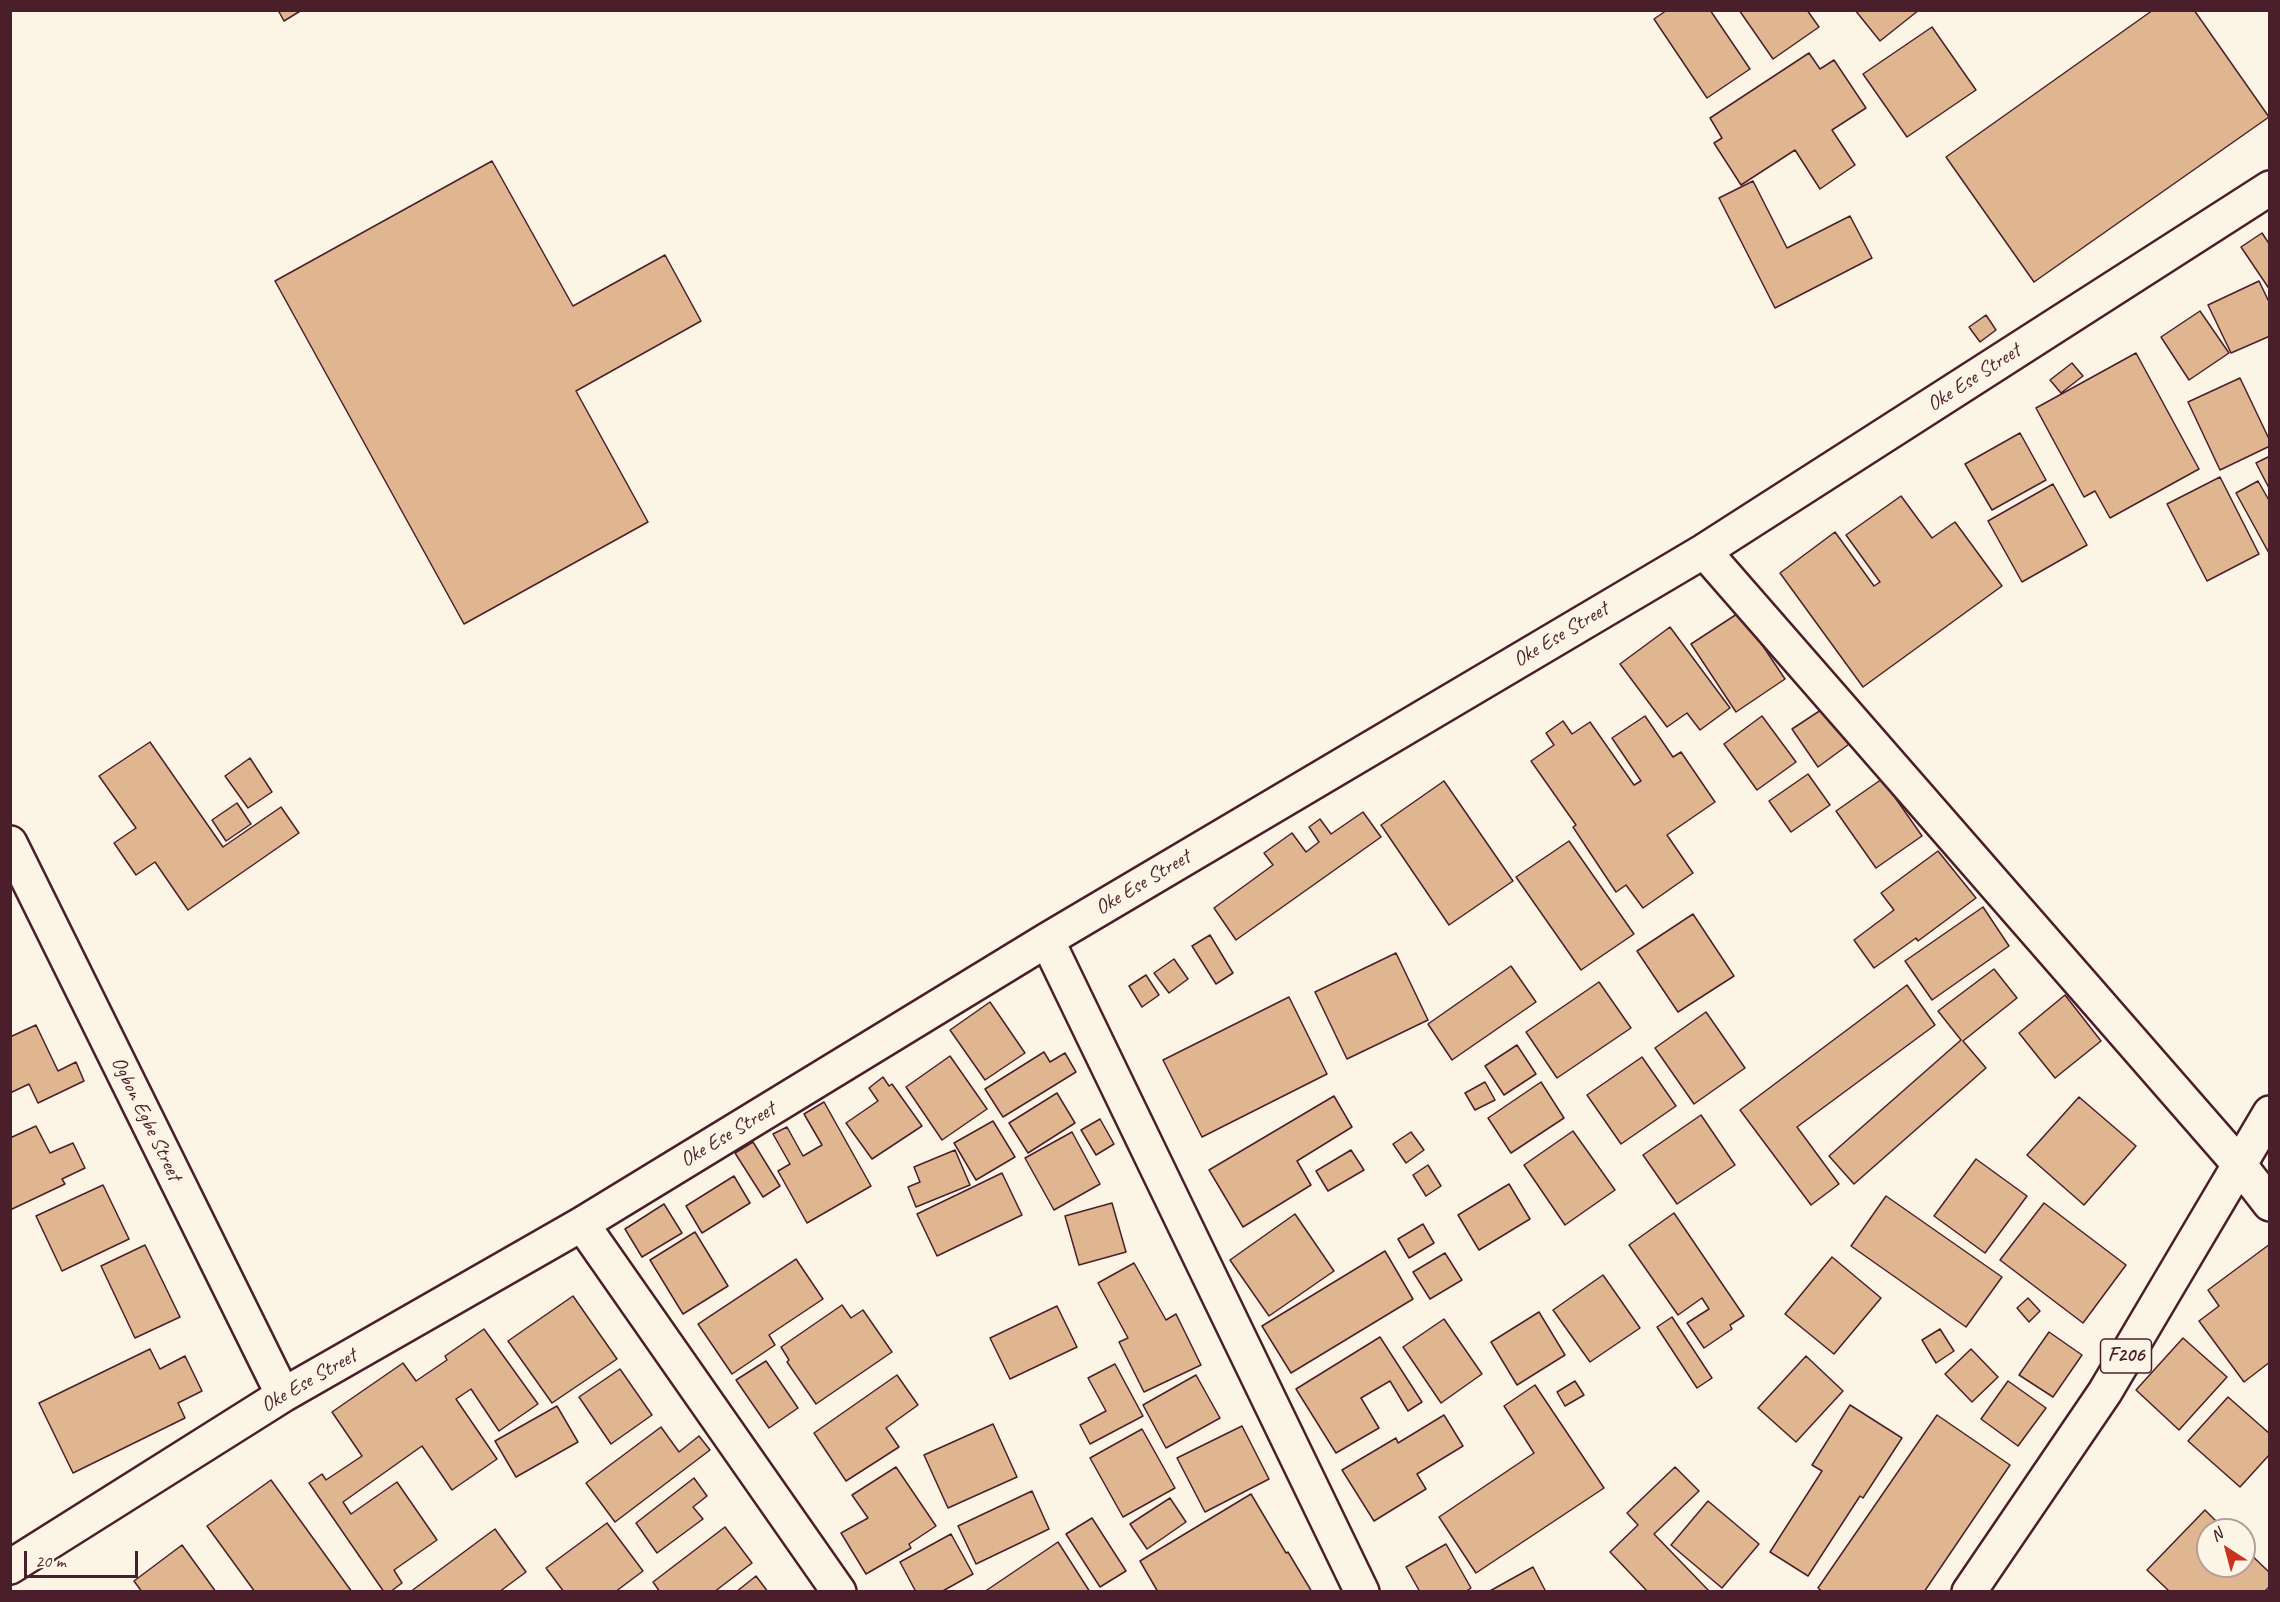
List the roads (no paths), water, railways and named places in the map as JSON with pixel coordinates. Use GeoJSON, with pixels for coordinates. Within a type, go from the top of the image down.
{"type":"FeatureCollection","features":[{"type":"Feature","properties":{"kind":"street","name":"Oke Ese Street"},"geometry":{"type":"LineString","coordinates":[[10,1567],[283,1395],[582,1224],[1047,940],[1704,550],[2270,188]]}},
{"type":"Feature","properties":{"kind":"street"},"geometry":{"type":"LineString","coordinates":[[1704,550],[2238,1163],[2270,1204]]}},
{"type":"Feature","properties":{"kind":"street","name":"Ogbon Egbe Street"},"geometry":{"type":"LineString","coordinates":[[10,843],[283,1395]]}},
{"type":"Feature","properties":{"kind":"street"},"geometry":{"type":"LineString","coordinates":[[1047,940],[1362,1592]]}},
{"type":"Feature","properties":{"kind":"street","name":"F206"},"geometry":{"type":"LineString","coordinates":[[1969,1592],[2105,1392],[2238,1163],[2270,1113]]}},
{"type":"Feature","properties":{"kind":"street"},"geometry":{"type":"LineString","coordinates":[[582,1224],[839,1592]]}}]}
